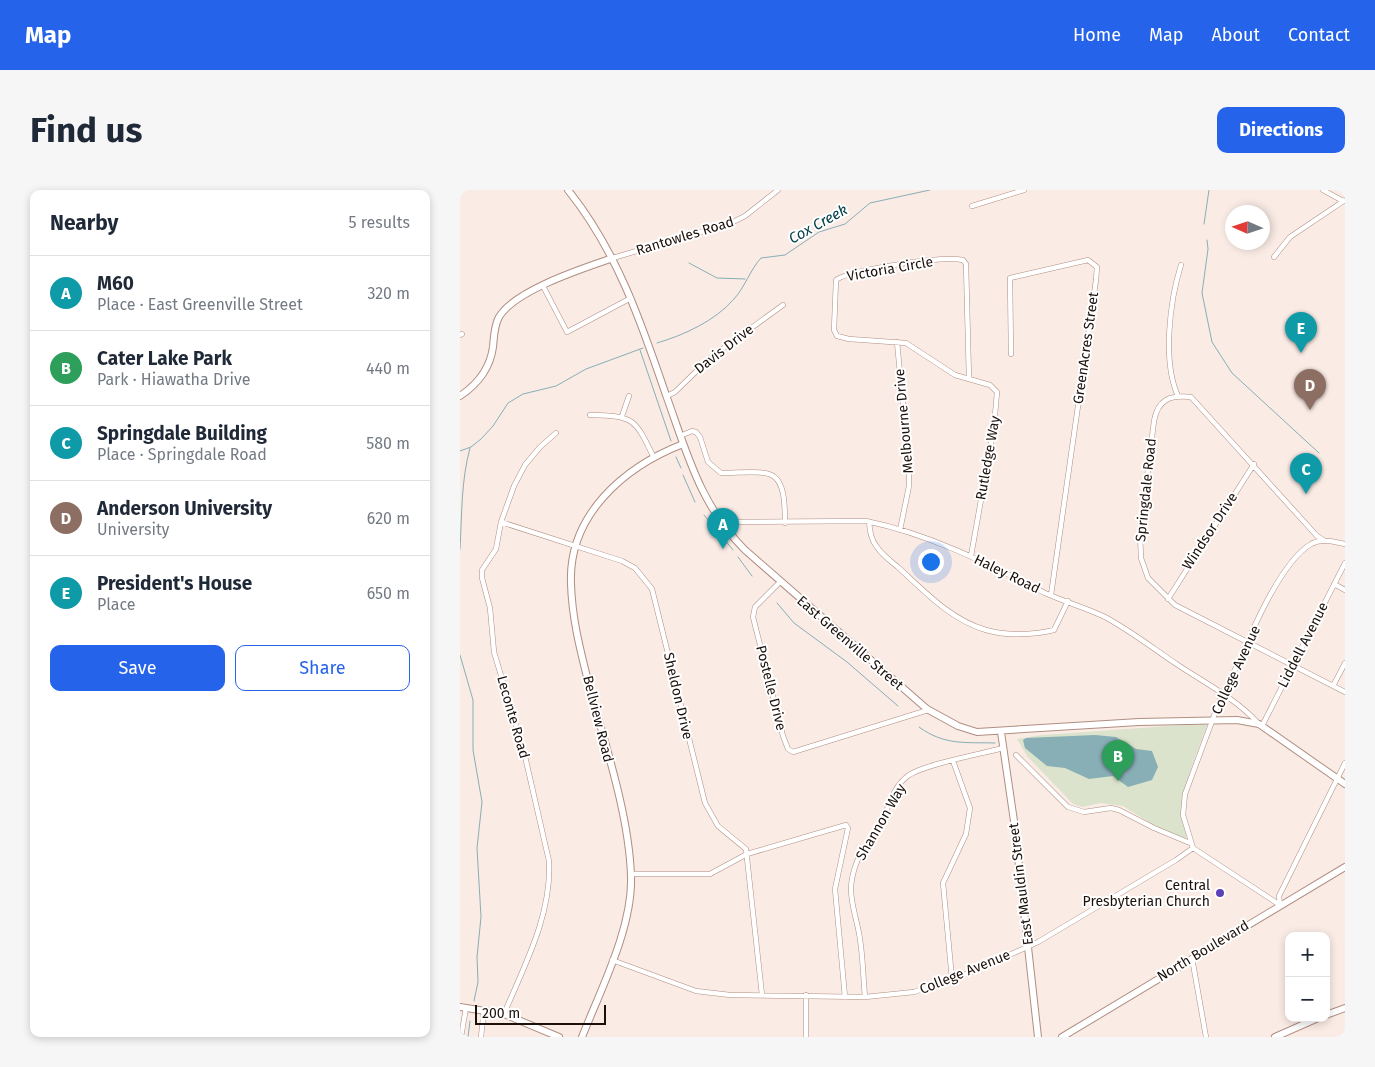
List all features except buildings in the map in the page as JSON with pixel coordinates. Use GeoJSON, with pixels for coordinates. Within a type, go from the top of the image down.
{"type":"FeatureCollection","features":[{"type":"Feature","properties":{"kind":"street"},"geometry":{"type":"LineString","coordinates":[[972,206],[1024,190]]}},
{"type":"Feature","properties":{"kind":"street"},"geometry":{"type":"LineString","coordinates":[[1274,258],[1290,237],[1344,201],[1323,190]]}},
{"type":"Feature","properties":{"kind":"street","name":"East Greenville Street"},"geometry":{"type":"LineString","coordinates":[[571,191],[597,229],[613,258],[631,298],[701,491],[721,522],[742,546],[928,710],[958,726],[977,732],[1212,719],[1237,720],[1260,725],[1345,784]]}},
{"type":"Feature","properties":{"kind":"street","name":"Rantowles Road"},"geometry":{"type":"LineString","coordinates":[[613,258],[731,223],[745,216],[776,191]]}},
{"type":"Feature","properties":{"kind":"street"},"geometry":{"type":"LineString","coordinates":[[460,396],[481,378],[488,367],[496,325],[502,313],[514,303],[563,275],[613,258]]}},
{"type":"Feature","properties":{"kind":"street","name":"Victoria Circle"},"geometry":{"type":"LineString","coordinates":[[947,259],[963,260],[966,264],[969,379],[956,375],[906,343],[849,339],[837,336],[834,330],[836,280],[848,274],[873,269],[947,259]]}},
{"type":"Feature","properties":{"kind":"street","name":"GreenAcres Street"},"geometry":{"type":"LineString","coordinates":[[1011,354],[1010,278],[1088,260],[1093,262],[1097,267],[1096,280],[1051,595]]}},
{"type":"Feature","properties":{"kind":"street"},"geometry":{"type":"LineString","coordinates":[[1181,265],[1177,279],[1170,343],[1173,385],[1178,396],[1191,397],[1254,464],[1317,536],[1325,540],[1345,544]]}},
{"type":"Feature","properties":{"kind":"street"},"geometry":{"type":"LineString","coordinates":[[543,286],[567,332],[631,298]]}},
{"type":"Feature","properties":{"kind":"street","name":"Davis Drive"},"geometry":{"type":"LineString","coordinates":[[667,396],[675,392],[710,358],[784,305]]}},
{"type":"Feature","properties":{"kind":"street","name":"Melbourne Drive"},"geometry":{"type":"LineString","coordinates":[[897,342],[909,467],[909,486],[900,530]]}},
{"type":"Feature","properties":{"kind":"street","name":"Rutledge Way"},"geometry":{"type":"LineString","coordinates":[[969,379],[990,385],[997,392],[997,403],[971,556]]}},
{"type":"Feature","properties":{"kind":"street"},"geometry":{"type":"LineString","coordinates":[[622,416],[629,396]]}},
{"type":"Feature","properties":{"kind":"street","name":"Springdale Road"},"geometry":{"type":"LineString","coordinates":[[1178,396],[1166,398],[1158,406],[1155,413],[1140,534],[1141,558],[1148,578],[1175,605],[1345,692]]}},
{"type":"Feature","properties":{"kind":"street"},"geometry":{"type":"LineString","coordinates":[[590,415],[622,416],[642,432],[654,458]]}},
{"type":"Feature","properties":{"kind":"street"},"geometry":{"type":"LineString","coordinates":[[680,436],[692,431],[696,432],[700,437],[708,462],[721,473],[766,472],[774,475],[783,486],[785,523]]}},
{"type":"Feature","properties":{"kind":"street","name":"Leconte Road"},"geometry":{"type":"LineString","coordinates":[[504,1014],[540,922],[550,877],[546,847],[524,752],[494,652],[490,608],[482,578],[482,570],[496,549],[501,522],[514,486],[525,465],[540,447],[556,433]]}},
{"type":"Feature","properties":{"kind":"street","name":"Bellview Road"},"geometry":{"type":"LineString","coordinates":[[582,1037],[628,916],[631,874],[628,841],[574,625],[570,583],[581,530],[596,505],[625,475],[654,458],[684,444]]}},
{"type":"Feature","properties":{"kind":"street","name":"Windsor Drive"},"geometry":{"type":"LineString","coordinates":[[1168,599],[1254,464]]}},
{"type":"Feature","properties":{"kind":"street","name":"Sheldon Drive"},"geometry":{"type":"LineString","coordinates":[[501,522],[577,546],[635,568],[652,589],[705,803],[718,826],[741,843],[747,854]]}},
{"type":"Feature","properties":{"kind":"street","name":"Haley Road"},"geometry":{"type":"LineString","coordinates":[[721,522],[869,522],[900,530],[971,556],[1124,628],[1222,695],[1250,715],[1260,725]]}},
{"type":"Feature","properties":{"kind":"street"},"geometry":{"type":"LineString","coordinates":[[869,522],[870,533],[878,550],[936,602],[960,620],[984,630],[998,633],[1054,630],[1068,601]]}},
{"type":"Feature","properties":{"kind":"street","name":"College Avenue"},"geometry":{"type":"LineString","coordinates":[[611,960],[696,991],[846,997],[914,992],[952,979],[1028,946],[1176,860],[1191,845],[1183,815],[1185,794],[1222,695],[1285,572],[1311,544],[1325,540]]}},
{"type":"Feature","properties":{"kind":"street","name":"Liddell Avenue"},"geometry":{"type":"LineString","coordinates":[[1260,725],[1345,563]]}},
{"type":"Feature","properties":{"kind":"street","name":"Postelle Drive"},"geometry":{"type":"LineString","coordinates":[[781,581],[755,607],[753,616],[783,736],[788,749],[793,752],[928,710]]}},
{"type":"Feature","properties":{"kind":"street"},"geometry":{"type":"LineString","coordinates":[[1334,584],[1345,590]]}},
{"type":"Feature","properties":{"kind":"street"},"geometry":{"type":"LineString","coordinates":[[1333,686],[1345,662]]}},
{"type":"Feature","properties":{"kind":"street","name":"East Mauldin Street"},"geometry":{"type":"LineString","coordinates":[[1001,732],[1038,1037]]}},
{"type":"Feature","properties":{"kind":"street","name":"Shannon Way"},"geometry":{"type":"LineString","coordinates":[[865,997],[859,932],[851,902],[851,886],[858,862],[881,824],[890,800],[901,783],[910,775],[1003,748]]}},
{"type":"Feature","properties":{"kind":"street"},"geometry":{"type":"LineString","coordinates":[[1016,755],[1068,807],[1084,812],[1111,808],[1120,810],[1191,845],[1280,905]]}},
{"type":"Feature","properties":{"kind":"street"},"geometry":{"type":"LineString","coordinates":[[952,979],[943,883],[966,834],[970,808],[953,761]]}},
{"type":"Feature","properties":{"kind":"street"},"geometry":{"type":"LineString","coordinates":[[1280,905],[1279,896],[1345,763]]}},
{"type":"Feature","properties":{"kind":"street","name":"Shannon Way"},"geometry":{"type":"LineString","coordinates":[[747,854],[845,825],[848,828],[837,875],[835,896],[846,997]]}},
{"type":"Feature","properties":{"kind":"street"},"geometry":{"type":"LineString","coordinates":[[631,874],[710,874],[747,854],[762,995]]}},
{"type":"Feature","properties":{"kind":"street","name":"North Boulevard"},"geometry":{"type":"LineString","coordinates":[[1062,1037],[1345,867]]}},
{"type":"Feature","properties":{"kind":"street"},"geometry":{"type":"LineString","coordinates":[[1192,958],[1206,1037]]}},
{"type":"Feature","properties":{"kind":"street"},"geometry":{"type":"LineString","coordinates":[[806,996],[806,1037]]}},
{"type":"Feature","properties":{"kind":"street"},"geometry":{"type":"LineString","coordinates":[[461,1037],[463,1007],[504,1014],[559,1037]]}},
{"type":"Feature","properties":{"kind":"street"},"geometry":{"type":"LineString","coordinates":[[1330,1014],[1345,1008]]}},
{"type":"Feature","properties":{"kind":"street"},"geometry":{"type":"LineString","coordinates":[[481,1037],[484,1010]]}},
{"type":"Feature","properties":{"kind":"street"},"geometry":{"type":"LineString","coordinates":[[1275,1037],[1309,1022]]}},
{"type":"Feature","properties":{"kind":"green space"},"geometry":{"type":"Polygon","coordinates":[[[1207,725],[1192,766],[1185,793],[1184,821],[1187,836],[1184,839],[1160,829],[1123,806],[1100,803],[1082,807],[1073,804],[1027,756],[1017,739],[1042,735],[1207,725]]]}},
{"type":"Feature","properties":{"kind":"water"},"geometry":{"type":"Polygon","coordinates":[[[1095,735],[1116,737],[1136,749],[1152,751],[1158,767],[1152,780],[1128,787],[1113,776],[1089,779],[1065,768],[1047,766],[1025,748],[1023,740],[1026,738],[1095,735]]]}},
{"type":"Feature","properties":{"kind":"waterway","name":"Cox Creek"},"geometry":{"type":"LineString","coordinates":[[657,343],[678,336],[718,314],[738,294],[761,258],[785,255],[819,232],[845,224],[870,203],[930,190]]}},
{"type":"Feature","properties":{"kind":"waterway"},"geometry":{"type":"LineString","coordinates":[[1204,224],[1209,190]]}},
{"type":"Feature","properties":{"kind":"waterway"},"geometry":{"type":"LineString","coordinates":[[1207,240],[1208,249],[1202,293],[1212,342],[1232,373],[1319,453]]}},
{"type":"Feature","properties":{"kind":"waterway"},"geometry":{"type":"LineString","coordinates":[[689,263],[717,278],[745,279]]}},
{"type":"Feature","properties":{"kind":"waterway","name":"Cox Creek"},"geometry":{"type":"LineString","coordinates":[[460,451],[471,447],[481,439],[493,426],[508,403],[523,394],[556,386],[586,369],[643,348]]}},
{"type":"Feature","properties":{"kind":"waterway"},"geometry":{"type":"LineString","coordinates":[[640,350],[671,441]]}},
{"type":"Feature","properties":{"kind":"waterway"},"geometry":{"type":"LineString","coordinates":[[460,549],[463,485],[470,448]]}},
{"type":"Feature","properties":{"kind":"waterway"},"geometry":{"type":"LineString","coordinates":[[676,457],[681,468]]}},
{"type":"Feature","properties":{"kind":"waterway"},"geometry":{"type":"LineString","coordinates":[[683,475],[695,502]]}},
{"type":"Feature","properties":{"kind":"waterway"},"geometry":{"type":"LineString","coordinates":[[704,515],[733,550]]}},
{"type":"Feature","properties":{"kind":"waterway"},"geometry":{"type":"LineString","coordinates":[[738,557],[752,576]]}},
{"type":"Feature","properties":{"kind":"waterway"},"geometry":{"type":"LineString","coordinates":[[777,603],[794,623],[847,662],[898,706]]}},
{"type":"Feature","properties":{"kind":"waterway"},"geometry":{"type":"LineString","coordinates":[[460,655],[473,700],[473,750],[482,802],[477,848],[481,917],[477,957],[478,982],[474,1001]]}},
{"type":"Feature","properties":{"kind":"waterway"},"geometry":{"type":"LineString","coordinates":[[919,727],[938,737],[956,742],[995,743]]}},
{"type":"Feature","properties":{"kind":"waterway"},"geometry":{"type":"LineString","coordinates":[[468,1037],[470,1021]]}},
{"type":"Feature","properties":{"kind":"place","name":"President's House"},"geometry":{"type":"Point","coordinates":[1301,353]}},
{"type":"Feature","properties":{"kind":"place","name":"Anderson University"},"geometry":{"type":"Point","coordinates":[1310,410]}},
{"type":"Feature","properties":{"kind":"place","name":"Springdale Building"},"geometry":{"type":"Point","coordinates":[1306,494]}},
{"type":"Feature","properties":{"kind":"place","name":"M60"},"geometry":{"type":"Point","coordinates":[723,549]}},
{"type":"Feature","properties":{"kind":"place","name":"Cater Lake Park"},"geometry":{"type":"Point","coordinates":[1118,781]}},
{"type":"Feature","properties":{"kind":"place","name":"Central Presbyterian Church"},"geometry":{"type":"Point","coordinates":[1220,893]}}]}
